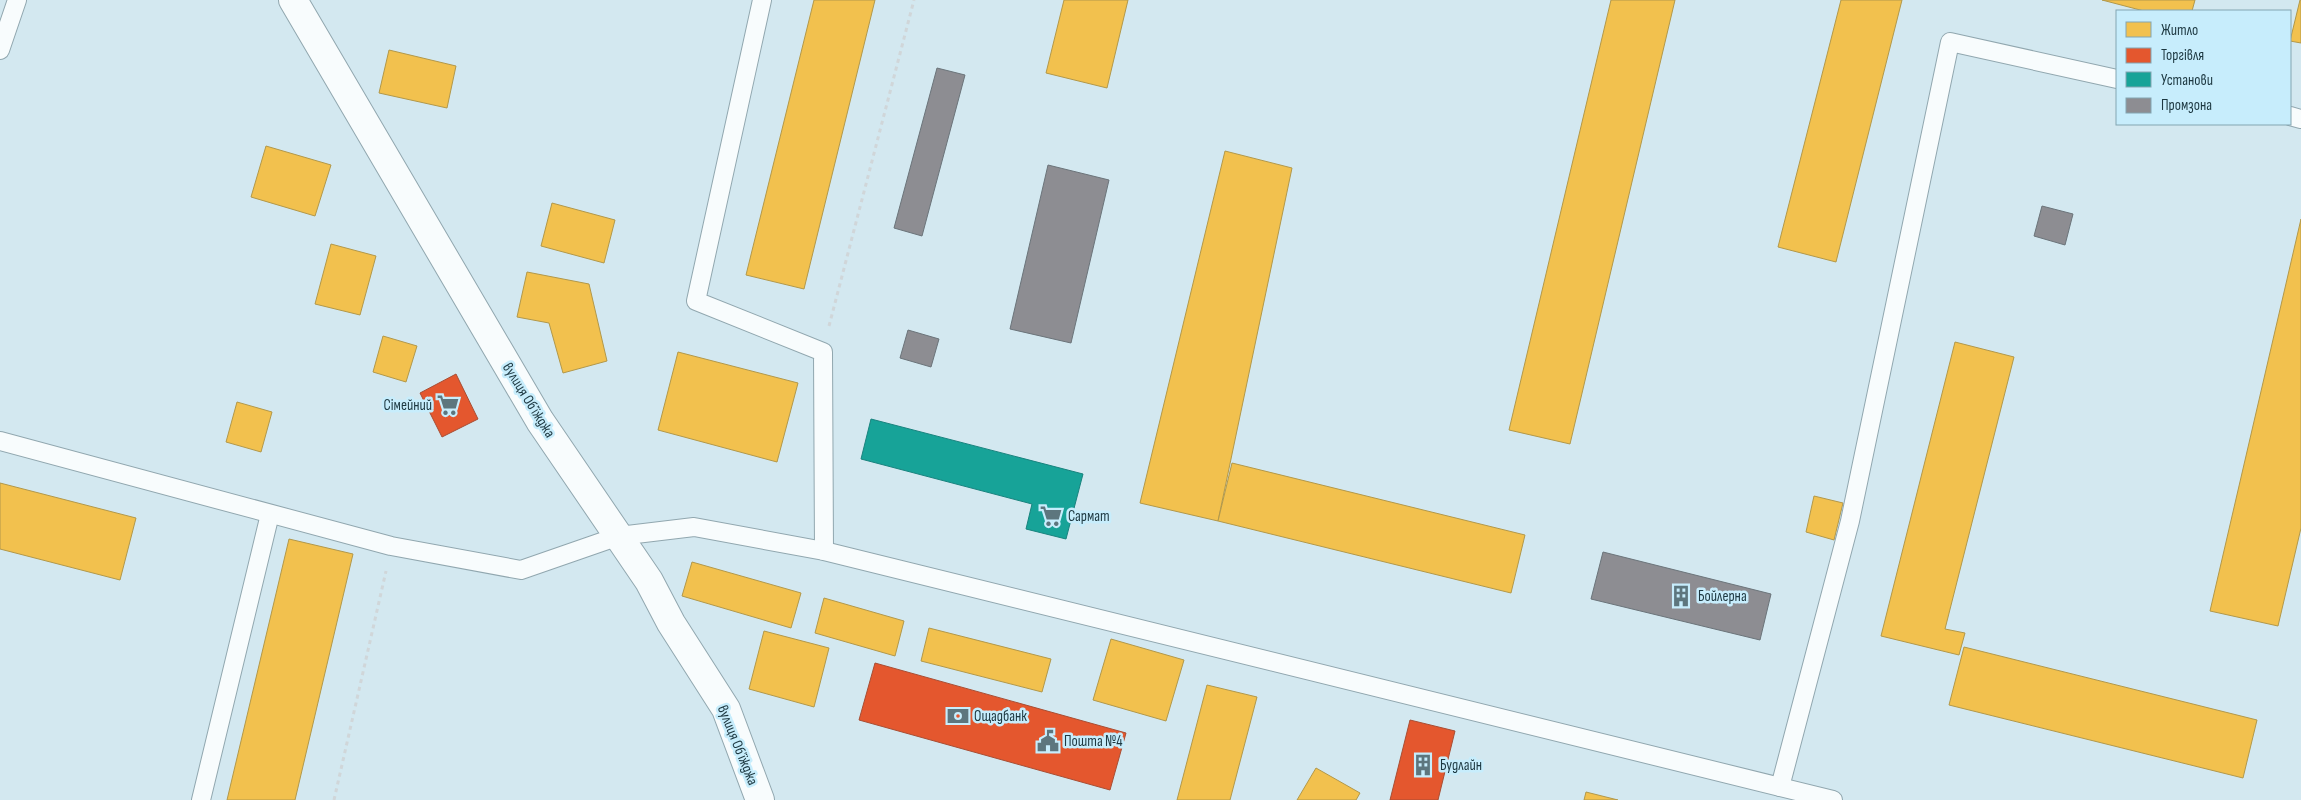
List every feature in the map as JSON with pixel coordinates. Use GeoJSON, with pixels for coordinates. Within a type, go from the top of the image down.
{"type":"FeatureCollection","features":[{"type":"Feature","properties":{"kind":"street","name":"вулиця Обʼїжджа"},"geometry":{"type":"LineString","coordinates":[[293,0],[540,421],[619,536],[726,709],[760,800]]}},
{"type":"Feature","properties":{"kind":"lane"},"geometry":{"type":"LineString","coordinates":[[0,50],[17,0]]}},
{"type":"Feature","properties":{"kind":"lane"},"geometry":{"type":"LineString","coordinates":[[762,0],[696,300],[823,352],[824,551]]}},
{"type":"Feature","properties":{"kind":"lane"},"geometry":{"type":"LineString","coordinates":[[1780,787],[1850,521],[1950,42],[2116,79]]}},
{"type":"Feature","properties":{"kind":"lane"},"geometry":{"type":"LineString","coordinates":[[0,441],[392,546],[520,570],[619,536],[694,527],[824,551],[1833,800]]}},
{"type":"Feature","properties":{"kind":"lane"},"geometry":{"type":"LineString","coordinates":[[201,800],[270,514]]}},
{"type":"Feature","properties":{"kind":"path"},"geometry":{"type":"LineString","coordinates":[[823,352],[914,0]]}},
{"type":"Feature","properties":{"kind":"path"},"geometry":{"type":"LineString","coordinates":[[334,800],[392,546]]}},
{"type":"Feature","properties":{"kind":"building: Житло"},"geometry":{"type":"Polygon","coordinates":[[[814,0],[875,0],[804,289],[746,275],[814,0]]]}},
{"type":"Feature","properties":{"kind":"building: Житло"},"geometry":{"type":"Polygon","coordinates":[[[1064,0],[1128,0],[1107,88],[1046,73],[1064,0]]]}},
{"type":"Feature","properties":{"kind":"building: Житло"},"geometry":{"type":"Polygon","coordinates":[[[1611,0],[1675,0],[1570,444],[1509,430],[1611,0]]]}},
{"type":"Feature","properties":{"kind":"building: Житло"},"geometry":{"type":"Polygon","coordinates":[[[1841,0],[1902,0],[1836,262],[1778,247],[1841,0]]]}},
{"type":"Feature","properties":{"kind":"building: Житло"},"geometry":{"type":"Polygon","coordinates":[[[2102,0],[2195,0],[2192,10],[2140,10],[2102,0]]]}},
{"type":"Feature","properties":{"kind":"building: Житло"},"geometry":{"type":"Polygon","coordinates":[[[2301,0],[2301,43],[2291,41],[2301,0]]]}},
{"type":"Feature","properties":{"kind":"building: Житло"},"geometry":{"type":"Polygon","coordinates":[[[389,50],[456,66],[447,108],[379,93],[389,50]]]}},
{"type":"Feature","properties":{"kind":"building: Житло"},"geometry":{"type":"Polygon","coordinates":[[[266,146],[331,165],[315,216],[251,197],[266,146]]]}},
{"type":"Feature","properties":{"kind":"building: Житло"},"geometry":{"type":"Polygon","coordinates":[[[1225,151],[1292,168],[1218,521],[1140,503],[1225,151]]]}},
{"type":"Feature","properties":{"kind":"building: Житло"},"geometry":{"type":"Polygon","coordinates":[[[552,203],[615,220],[604,263],[541,246],[552,203]]]}},
{"type":"Feature","properties":{"kind":"building: Житло"},"geometry":{"type":"Polygon","coordinates":[[[2301,219],[2301,528],[2278,626],[2210,611],[2301,219]]]}},
{"type":"Feature","properties":{"kind":"building: Житло"},"geometry":{"type":"Polygon","coordinates":[[[331,244],[376,256],[360,315],[315,304],[331,244]]]}},
{"type":"Feature","properties":{"kind":"building: Житло"},"geometry":{"type":"Polygon","coordinates":[[[527,272],[589,284],[607,361],[563,373],[549,323],[517,317],[527,272]]]}},
{"type":"Feature","properties":{"kind":"building: Житло"},"geometry":{"type":"Polygon","coordinates":[[[383,336],[417,346],[406,382],[373,372],[383,336]]]}},
{"type":"Feature","properties":{"kind":"building: Житло"},"geometry":{"type":"Polygon","coordinates":[[[1955,342],[2014,357],[1945,629],[1965,633],[1959,655],[1881,636],[1955,342]]]}},
{"type":"Feature","properties":{"kind":"building: Житло"},"geometry":{"type":"Polygon","coordinates":[[[678,352],[798,383],[777,462],[658,430],[678,352]]]}},
{"type":"Feature","properties":{"kind":"building: Житло"},"geometry":{"type":"Polygon","coordinates":[[[237,402],[272,412],[261,452],[226,442],[237,402]]]}},
{"type":"Feature","properties":{"kind":"building: Житло"},"geometry":{"type":"Polygon","coordinates":[[[1232,463],[1525,535],[1511,593],[1218,521],[1232,463]]]}},
{"type":"Feature","properties":{"kind":"building: Житло"},"geometry":{"type":"Polygon","coordinates":[[[0,483],[136,518],[120,580],[0,549],[0,483]]]}},
{"type":"Feature","properties":{"kind":"building: Житло"},"geometry":{"type":"Polygon","coordinates":[[[1814,496],[1843,503],[1834,540],[1806,532],[1814,496]]]}},
{"type":"Feature","properties":{"kind":"building: Житло"},"geometry":{"type":"Polygon","coordinates":[[[289,539],[353,554],[295,800],[227,800],[289,539]]]}},
{"type":"Feature","properties":{"kind":"building: Житло"},"geometry":{"type":"Polygon","coordinates":[[[692,562],[801,593],[791,628],[682,596],[692,562]]]}},
{"type":"Feature","properties":{"kind":"building: Житло"},"geometry":{"type":"Polygon","coordinates":[[[824,598],[904,621],[895,656],[815,633],[824,598]]]}},
{"type":"Feature","properties":{"kind":"building: Житло"},"geometry":{"type":"Polygon","coordinates":[[[929,628],[1051,659],[1042,692],[921,661],[929,628]]]}},
{"type":"Feature","properties":{"kind":"building: Житло"},"geometry":{"type":"Polygon","coordinates":[[[764,631],[829,648],[814,707],[749,689],[764,631]]]}},
{"type":"Feature","properties":{"kind":"building: Житло"},"geometry":{"type":"Polygon","coordinates":[[[1111,639],[1184,660],[1166,721],[1093,700],[1111,639]]]}},
{"type":"Feature","properties":{"kind":"building: Житло"},"geometry":{"type":"Polygon","coordinates":[[[1964,647],[2257,720],[2243,778],[1949,705],[1964,647]]]}},
{"type":"Feature","properties":{"kind":"building: Житло"},"geometry":{"type":"Polygon","coordinates":[[[1207,685],[1257,697],[1230,800],[1177,800],[1207,685]]]}},
{"type":"Feature","properties":{"kind":"building: Житло"},"geometry":{"type":"Polygon","coordinates":[[[1316,768],[1360,793],[1356,800],[1297,800],[1316,768]]]}},
{"type":"Feature","properties":{"kind":"building: Житло"},"geometry":{"type":"Polygon","coordinates":[[[1586,792],[1618,800],[1584,800],[1586,792]]]}},
{"type":"Feature","properties":{"kind":"building: Торгівля"},"geometry":{"type":"Polygon","coordinates":[[[456,374],[478,419],[442,437],[420,393],[456,374]]]}},
{"type":"Feature","properties":{"kind":"building: Торгівля"},"geometry":{"type":"Polygon","coordinates":[[[875,663],[1126,733],[1110,790],[859,720],[875,663]]]}},
{"type":"Feature","properties":{"kind":"building: Торгівля","name":"Будлайн"},"geometry":{"type":"Polygon","coordinates":[[[1410,720],[1455,731],[1438,800],[1390,800],[1410,720]]]}},
{"type":"Feature","properties":{"kind":"building: Установи"},"geometry":{"type":"Polygon","coordinates":[[[871,419],[1083,474],[1066,539],[1026,529],[1032,504],[861,459],[871,419]]]}},
{"type":"Feature","properties":{"kind":"building: Промзона"},"geometry":{"type":"Polygon","coordinates":[[[937,68],[965,75],[922,236],[894,228],[937,68]]]}},
{"type":"Feature","properties":{"kind":"building: Промзона"},"geometry":{"type":"Polygon","coordinates":[[[1048,165],[1109,180],[1071,343],[1010,329],[1048,165]]]}},
{"type":"Feature","properties":{"kind":"building: Промзона"},"geometry":{"type":"Polygon","coordinates":[[[2042,206],[2073,214],[2065,245],[2034,236],[2042,206]]]}},
{"type":"Feature","properties":{"kind":"building: Промзона"},"geometry":{"type":"Polygon","coordinates":[[[908,330],[939,339],[931,367],[900,358],[908,330]]]}},
{"type":"Feature","properties":{"kind":"building: Промзона","name":"Бойлерна"},"geometry":{"type":"Polygon","coordinates":[[[1603,552],[1771,594],[1760,640],[1591,599],[1603,552]]]}},
{"type":"Feature","properties":{"kind":"place","name":"Сімейний"},"geometry":{"type":"Point","coordinates":[448,405]}},
{"type":"Feature","properties":{"kind":"place","name":"Сармат"},"geometry":{"type":"Point","coordinates":[1051,516]}},
{"type":"Feature","properties":{"kind":"place","name":"Бойлерна"},"geometry":{"type":"Point","coordinates":[1681,596]}},
{"type":"Feature","properties":{"kind":"place","name":"Ощадбанк"},"geometry":{"type":"Point","coordinates":[958,716]}},
{"type":"Feature","properties":{"kind":"place","name":"Пошта №4"},"geometry":{"type":"Point","coordinates":[1048,741]}},
{"type":"Feature","properties":{"kind":"place","name":"Будлайн"},"geometry":{"type":"Point","coordinates":[1423,765]}}]}
